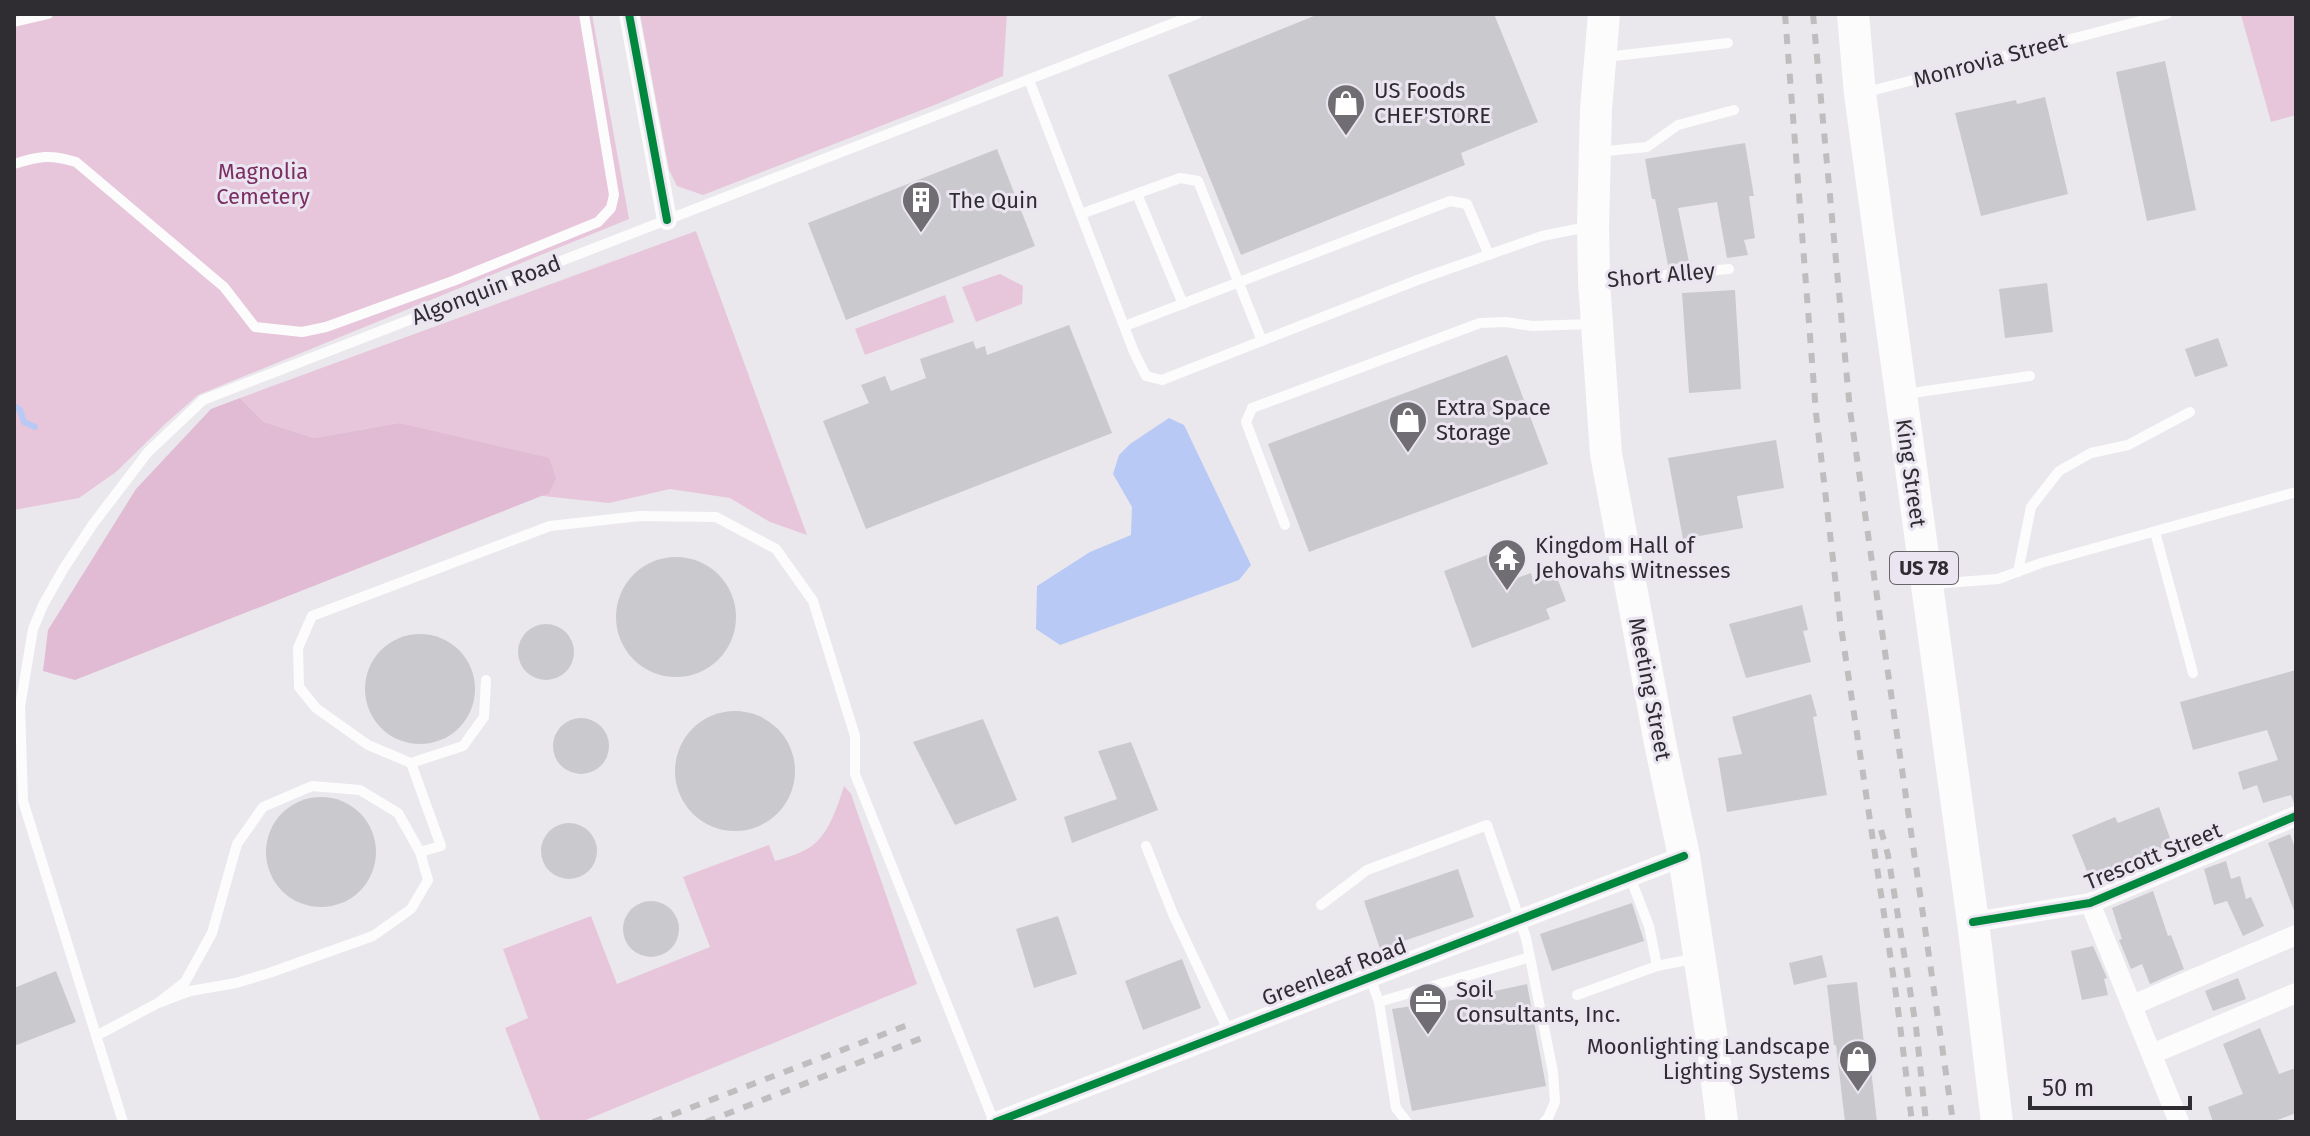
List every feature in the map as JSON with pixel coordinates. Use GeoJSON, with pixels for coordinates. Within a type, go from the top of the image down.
{"type":"FeatureCollection","features":[{"type":"Feature","properties":{"kind":"main road","name":"Meeting Street"},"geometry":{"type":"LineString","coordinates":[[1604,14],[1593,226],[1606,454],[1684,856],[1722,1122]]}},
{"type":"Feature","properties":{"kind":"main road","name":"King Street"},"geometry":{"type":"LineString","coordinates":[[1853,14],[1860,94],[1973,922],[1997,1122]]}},
{"type":"Feature","properties":{"kind":"street"},"geometry":{"type":"LineString","coordinates":[[629,14],[667,220]]}},
{"type":"Feature","properties":{"kind":"street","name":"Trescott Street"},"geometry":{"type":"LineString","coordinates":[[1973,922],[2090,903],[2296,816]]}},
{"type":"Feature","properties":{"kind":"street","name":"Greenleaf Road"},"geometry":{"type":"LineString","coordinates":[[995,1122],[1684,856]]}},
{"type":"Feature","properties":{"kind":"street"},"geometry":{"type":"LineString","coordinates":[[2090,903],[2179,1122]]}},
{"type":"Feature","properties":{"kind":"street"},"geometry":{"type":"LineString","coordinates":[[2133,1005],[2296,935]]}},
{"type":"Feature","properties":{"kind":"street"},"geometry":{"type":"LineString","coordinates":[[2152,1054],[2296,993]]}},
{"type":"Feature","properties":{"kind":"lane"},"geometry":{"type":"LineString","coordinates":[[14,22],[48,14]]}},
{"type":"Feature","properties":{"kind":"lane"},"geometry":{"type":"LineString","coordinates":[[14,164],[41,156],[56,156],[76,162],[224,287],[255,327],[302,332],[326,327],[453,281],[598,222],[611,208],[614,195],[584,14]]}},
{"type":"Feature","properties":{"kind":"lane","name":"Algonquin Road"},"geometry":{"type":"LineString","coordinates":[[123,1122],[23,801],[20,707],[33,629],[43,605],[93,524],[148,452],[203,400],[1197,14]]}},
{"type":"Feature","properties":{"kind":"lane","name":"Monrovia Street"},"geometry":{"type":"LineString","coordinates":[[1860,94],[2167,14]]}},
{"type":"Feature","properties":{"kind":"lane"},"geometry":{"type":"LineString","coordinates":[[1600,57],[1728,43]]}},
{"type":"Feature","properties":{"kind":"lane"},"geometry":{"type":"LineString","coordinates":[[1029,80],[1146,376],[1162,380],[1420,279],[1542,236],[1593,226]]}},
{"type":"Feature","properties":{"kind":"lane"},"geometry":{"type":"LineString","coordinates":[[1596,152],[1647,147],[1678,125],[1734,110]]}},
{"type":"Feature","properties":{"kind":"lane"},"geometry":{"type":"LineString","coordinates":[[1081,214],[1180,178],[1198,181],[1262,341]]}},
{"type":"Feature","properties":{"kind":"lane"},"geometry":{"type":"LineString","coordinates":[[1137,194],[1183,304]]}},
{"type":"Feature","properties":{"kind":"lane"},"geometry":{"type":"LineString","coordinates":[[1125,326],[1450,201],[1467,204],[1489,255]]}},
{"type":"Feature","properties":{"kind":"lane","name":"Short Alley"},"geometry":{"type":"LineString","coordinates":[[1594,281],[1729,269]]}},
{"type":"Feature","properties":{"kind":"lane"},"geometry":{"type":"LineString","coordinates":[[1285,525],[1246,422],[1252,408],[1480,323],[1506,322],[1532,326],[1597,324]]}},
{"type":"Feature","properties":{"kind":"lane"},"geometry":{"type":"LineString","coordinates":[[1901,394],[2030,376]]}},
{"type":"Feature","properties":{"kind":"lane"},"geometry":{"type":"LineString","coordinates":[[2018,572],[2031,507],[2059,471],[2091,453],[2128,445],[2190,412]]}},
{"type":"Feature","properties":{"kind":"lane"},"geometry":{"type":"LineString","coordinates":[[1927,585],[1998,579],[2041,563],[2296,492]]}},
{"type":"Feature","properties":{"kind":"lane"},"geometry":{"type":"LineString","coordinates":[[486,680],[484,717],[463,746],[411,763],[368,745],[316,708],[299,687],[298,648],[312,616],[550,526],[640,516],[716,517],[776,549],[813,601],[855,736],[855,774],[995,1122]]}},
{"type":"Feature","properties":{"kind":"lane"},"geometry":{"type":"LineString","coordinates":[[2155,532],[2193,673]]}},
{"type":"Feature","properties":{"kind":"lane"},"geometry":{"type":"LineString","coordinates":[[411,763],[441,846],[420,852]]}},
{"type":"Feature","properties":{"kind":"lane"},"geometry":{"type":"LineString","coordinates":[[96,1036],[158,1003],[190,991],[236,983],[373,936],[411,909],[428,880],[420,852],[398,813],[360,790],[312,786],[263,807],[237,844],[212,933],[185,982],[158,1003]]}},
{"type":"Feature","properties":{"kind":"lane"},"geometry":{"type":"LineString","coordinates":[[1321,905],[1367,870],[1487,825],[1530,957],[1553,1072],[1555,1102],[1544,1122]]}},
{"type":"Feature","properties":{"kind":"lane"},"geometry":{"type":"LineString","coordinates":[[1146,846],[1173,914],[1229,1032]]}},
{"type":"Feature","properties":{"kind":"lane"},"geometry":{"type":"LineString","coordinates":[[1630,877],[1649,926],[1657,966]]}},
{"type":"Feature","properties":{"kind":"lane"},"geometry":{"type":"LineString","coordinates":[[1379,1002],[1530,957]]}},
{"type":"Feature","properties":{"kind":"lane"},"geometry":{"type":"LineString","coordinates":[[1577,995],[1657,966],[1700,958]]}},
{"type":"Feature","properties":{"kind":"lane"},"geometry":{"type":"LineString","coordinates":[[1370,978],[1379,1002],[1396,1108],[1407,1122]]}},
{"type":"Feature","properties":{"kind":"green space","name":"Magnolia Cemetery"},"geometry":{"type":"Polygon","coordinates":[[[14,14],[592,14],[629,219],[198,395],[116,472],[79,498],[14,510],[14,14]]]}},
{"type":"Feature","properties":{"kind":"green space"},"geometry":{"type":"Polygon","coordinates":[[[640,14],[1007,14],[1003,76],[703,195],[677,186],[669,170],[640,14]]]}},
{"type":"Feature","properties":{"kind":"green space"},"geometry":{"type":"Polygon","coordinates":[[[2296,14],[2296,115],[2271,122],[2241,15],[2296,14]]]}},
{"type":"Feature","properties":{"kind":"green space"},"geometry":{"type":"Polygon","coordinates":[[[696,231],[807,535],[770,522],[730,498],[670,489],[609,503],[543,496],[399,423],[314,438],[264,422],[240,398],[696,231]]]}},
{"type":"Feature","properties":{"kind":"green space"},"geometry":{"type":"Polygon","coordinates":[[[1000,274],[1023,286],[1022,304],[976,322],[962,287],[1000,274]]]}},
{"type":"Feature","properties":{"kind":"green space"},"geometry":{"type":"Polygon","coordinates":[[[945,295],[954,322],[865,355],[855,329],[945,295]]]}},
{"type":"Feature","properties":{"kind":"green space"},"geometry":{"type":"Polygon","coordinates":[[[844,786],[851,794],[917,984],[581,1122],[541,1122],[505,1028],[528,1018],[503,949],[591,916],[617,984],[710,947],[683,877],[769,845],[775,861],[805,850],[825,831],[844,786]]]}},
{"type":"Feature","properties":{"kind":"shaded area"},"geometry":{"type":"Polygon","coordinates":[[[240,398],[264,422],[314,438],[399,423],[549,458],[556,478],[549,493],[75,680],[43,671],[48,630],[136,489],[211,409],[240,398]]]}},
{"type":"Feature","properties":{"kind":"water"},"geometry":{"type":"Polygon","coordinates":[[[1169,418],[1184,425],[1251,565],[1239,580],[1060,645],[1036,629],[1037,586],[1090,552],[1131,535],[1132,507],[1113,474],[1119,455],[1169,418]]]}},
{"type":"Feature","properties":{"kind":"building","name":"US Foods CHEF'STORE"},"geometry":{"type":"Polygon","coordinates":[[[1319,14],[1494,14],[1538,122],[1461,153],[1465,165],[1241,255],[1168,75],[1319,14]]]}},
{"type":"Feature","properties":{"kind":"building"},"geometry":{"type":"Polygon","coordinates":[[[2165,61],[2196,210],[2147,221],[2116,72],[2165,61]]]}},
{"type":"Feature","properties":{"kind":"building"},"geometry":{"type":"Polygon","coordinates":[[[2045,97],[2068,194],[1981,216],[1955,113],[2045,97]]]}},
{"type":"Feature","properties":{"kind":"building"},"geometry":{"type":"Polygon","coordinates":[[[1745,143],[1754,196],[1749,196],[1755,238],[1744,240],[1748,255],[1727,258],[1717,202],[1678,208],[1689,262],[1668,265],[1645,159],[1745,143]]]}},
{"type":"Feature","properties":{"kind":"building","name":"The Quin"},"geometry":{"type":"Polygon","coordinates":[[[997,149],[1035,246],[846,320],[808,223],[997,149]]]}},
{"type":"Feature","properties":{"kind":"building"},"geometry":{"type":"Polygon","coordinates":[[[2047,283],[2053,332],[2005,338],[1999,289],[2047,283]]]}},
{"type":"Feature","properties":{"kind":"building"},"geometry":{"type":"Polygon","coordinates":[[[1735,290],[1741,389],[1689,393],[1682,293],[1735,290]]]}},
{"type":"Feature","properties":{"kind":"building"},"geometry":{"type":"Polygon","coordinates":[[[1069,325],[1112,433],[866,529],[823,421],[869,403],[861,385],[885,376],[891,391],[926,378],[920,359],[973,341],[976,349],[985,346],[987,355],[1069,325]]]}},
{"type":"Feature","properties":{"kind":"building"},"geometry":{"type":"Polygon","coordinates":[[[2218,338],[2228,366],[2195,377],[2185,349],[2218,338]]]}},
{"type":"Feature","properties":{"kind":"building","name":"Extra Space Storage"},"geometry":{"type":"Polygon","coordinates":[[[1507,355],[1548,464],[1309,552],[1268,444],[1507,355]]]}},
{"type":"Feature","properties":{"kind":"building"},"geometry":{"type":"Polygon","coordinates":[[[1776,440],[1784,488],[1737,496],[1743,528],[1683,539],[1668,458],[1776,440]]]}},
{"type":"Feature","properties":{"kind":"building","name":"Kingdom Hall of Jehovahs Witnesses"},"geometry":{"type":"Polygon","coordinates":[[[1495,552],[1506,582],[1531,573],[1534,583],[1556,575],[1566,601],[1546,609],[1550,619],[1472,648],[1444,571],[1495,552]]]}},
{"type":"Feature","properties":{"kind":"building"},"geometry":{"type":"Polygon","coordinates":[[[676,557],[699,562],[718,575],[731,594],[736,617],[731,640],[718,659],[699,672],[676,677],[653,672],[634,659],[621,640],[616,617],[621,594],[634,575],[653,562],[676,557]]]}},
{"type":"Feature","properties":{"kind":"building"},"geometry":{"type":"Polygon","coordinates":[[[1802,605],[1808,630],[1803,631],[1811,662],[1746,678],[1729,624],[1802,605]]]}},
{"type":"Feature","properties":{"kind":"building"},"geometry":{"type":"Polygon","coordinates":[[[546,624],[566,632],[574,652],[566,672],[546,680],[526,672],[518,652],[526,632],[546,624]]]}},
{"type":"Feature","properties":{"kind":"building"},"geometry":{"type":"Polygon","coordinates":[[[420,634],[441,638],[459,650],[471,668],[475,689],[471,710],[459,728],[441,740],[420,744],[399,740],[381,728],[369,710],[365,689],[369,668],[381,650],[399,638],[420,634]]]}},
{"type":"Feature","properties":{"kind":"building"},"geometry":{"type":"Polygon","coordinates":[[[2296,670],[2296,803],[2291,795],[2263,803],[2257,785],[2243,790],[2238,772],[2278,760],[2267,730],[2193,750],[2180,702],[2296,670]]]}},
{"type":"Feature","properties":{"kind":"building"},"geometry":{"type":"Polygon","coordinates":[[[1811,694],[1817,716],[1813,717],[1827,795],[1727,812],[1718,758],[1742,754],[1732,717],[1811,694]]]}},
{"type":"Feature","properties":{"kind":"building"},"geometry":{"type":"Polygon","coordinates":[[[735,711],[758,716],[777,729],[790,748],[795,771],[790,794],[777,813],[758,826],[735,831],[712,826],[693,813],[680,794],[675,771],[680,748],[693,729],[712,716],[735,711]]]}},
{"type":"Feature","properties":{"kind":"building"},"geometry":{"type":"Polygon","coordinates":[[[581,718],[601,726],[609,746],[601,766],[581,774],[561,766],[553,746],[561,726],[581,718]]]}},
{"type":"Feature","properties":{"kind":"building"},"geometry":{"type":"Polygon","coordinates":[[[983,719],[1017,800],[955,825],[913,742],[983,719]]]}},
{"type":"Feature","properties":{"kind":"building"},"geometry":{"type":"Polygon","coordinates":[[[1131,742],[1158,810],[1072,843],[1064,817],[1117,799],[1098,751],[1131,742]]]}},
{"type":"Feature","properties":{"kind":"building"},"geometry":{"type":"Polygon","coordinates":[[[321,797],[342,801],[360,813],[372,831],[376,852],[372,873],[360,891],[342,903],[321,907],[300,903],[282,891],[270,873],[266,852],[270,831],[282,813],[300,801],[321,797]]]}},
{"type":"Feature","properties":{"kind":"building"},"geometry":{"type":"Polygon","coordinates":[[[2159,807],[2172,844],[2089,876],[2072,835],[2115,817],[2118,823],[2159,807]]]}},
{"type":"Feature","properties":{"kind":"building"},"geometry":{"type":"Polygon","coordinates":[[[569,823],[589,831],[597,851],[589,871],[569,879],[549,871],[541,851],[549,831],[569,823]]]}},
{"type":"Feature","properties":{"kind":"building"},"geometry":{"type":"Polygon","coordinates":[[[2290,834],[2296,851],[2295,913],[2268,843],[2290,834]]]}},
{"type":"Feature","properties":{"kind":"building"},"geometry":{"type":"Polygon","coordinates":[[[2226,861],[2231,879],[2240,876],[2246,899],[2251,897],[2264,926],[2243,936],[2227,901],[2214,905],[2204,869],[2226,861]]]}},
{"type":"Feature","properties":{"kind":"building"},"geometry":{"type":"Polygon","coordinates":[[[1458,869],[1474,917],[1380,949],[1364,901],[1458,869]]]}},
{"type":"Feature","properties":{"kind":"building"},"geometry":{"type":"Polygon","coordinates":[[[2153,891],[2168,936],[2171,935],[2184,969],[2150,984],[2142,964],[2131,969],[2119,940],[2122,939],[2112,908],[2153,891]]]}},
{"type":"Feature","properties":{"kind":"building"},"geometry":{"type":"Polygon","coordinates":[[[651,901],[671,909],[679,929],[671,949],[651,957],[631,949],[623,929],[631,909],[651,901]]]}},
{"type":"Feature","properties":{"kind":"building"},"geometry":{"type":"Polygon","coordinates":[[[1632,903],[1644,941],[1552,971],[1540,934],[1632,903]]]}},
{"type":"Feature","properties":{"kind":"building"},"geometry":{"type":"Polygon","coordinates":[[[1058,916],[1077,974],[1034,988],[1016,929],[1058,916]]]}},
{"type":"Feature","properties":{"kind":"building"},"geometry":{"type":"Polygon","coordinates":[[[2093,946],[2107,978],[2104,979],[2108,995],[2082,1000],[2071,951],[2093,946]]]}},
{"type":"Feature","properties":{"kind":"building"},"geometry":{"type":"Polygon","coordinates":[[[1822,955],[1827,977],[1794,985],[1789,963],[1822,955]]]}},
{"type":"Feature","properties":{"kind":"building"},"geometry":{"type":"Polygon","coordinates":[[[1182,959],[1201,1008],[1143,1030],[1125,981],[1182,959]]]}},
{"type":"Feature","properties":{"kind":"building"},"geometry":{"type":"Polygon","coordinates":[[[56,971],[76,1022],[14,1046],[14,988],[56,971]]]}},
{"type":"Feature","properties":{"kind":"building"},"geometry":{"type":"Polygon","coordinates":[[[2238,978],[2246,999],[2213,1011],[2205,991],[2238,978]]]}},
{"type":"Feature","properties":{"kind":"building"},"geometry":{"type":"Polygon","coordinates":[[[1857,982],[1877,1122],[1845,1122],[1834,1045],[1827,985],[1857,982]]]}},
{"type":"Feature","properties":{"kind":"building","name":"Soil Consultants, Inc."},"geometry":{"type":"Polygon","coordinates":[[[1527,984],[1546,1086],[1412,1111],[1392,1009],[1527,984]]]}},
{"type":"Feature","properties":{"kind":"building"},"geometry":{"type":"Polygon","coordinates":[[[2260,1028],[2279,1074],[2296,1068],[2296,1113],[2272,1122],[2213,1122],[2208,1107],[2243,1094],[2223,1044],[2260,1028]]]}},
{"type":"Feature","properties":{"kind":"waterway"},"geometry":{"type":"LineString","coordinates":[[14,406],[20,410],[24,422],[35,427]]}},
{"type":"Feature","properties":{"kind":"railway"},"geometry":{"type":"LineString","coordinates":[[1785,14],[1816,413],[1840,620],[1912,1122]]}},
{"type":"Feature","properties":{"kind":"railway"},"geometry":{"type":"LineString","coordinates":[[1813,14],[1850,410],[1953,1122]]}},
{"type":"Feature","properties":{"kind":"railway"},"geometry":{"type":"LineString","coordinates":[[1881,830],[1888,855],[1916,1027],[1926,1122]]}},
{"type":"Feature","properties":{"kind":"railway"},"geometry":{"type":"LineString","coordinates":[[653,1122],[913,1023]]}},
{"type":"Feature","properties":{"kind":"railway"},"geometry":{"type":"LineString","coordinates":[[706,1122],[927,1036]]}},
{"type":"Feature","properties":{"kind":"cycle path"},"geometry":{"type":"LineString","coordinates":[[629,14],[667,220]]}},
{"type":"Feature","properties":{"kind":"cycle path"},"geometry":{"type":"LineString","coordinates":[[1973,922],[2090,903],[2296,816]]}},
{"type":"Feature","properties":{"kind":"cycle path"},"geometry":{"type":"LineString","coordinates":[[996,1122],[1684,856]]}},
{"type":"Feature","properties":{"kind":"place","name":"US Foods CHEF'STORE"},"geometry":{"type":"Point","coordinates":[1346,137]}},
{"type":"Feature","properties":{"kind":"place","name":"The Quin"},"geometry":{"type":"Point","coordinates":[921,234]}},
{"type":"Feature","properties":{"kind":"place","name":"Extra Space Storage"},"geometry":{"type":"Point","coordinates":[1408,454]}},
{"type":"Feature","properties":{"kind":"place","name":"Kingdom Hall of Jehovahs Witnesses"},"geometry":{"type":"Point","coordinates":[1507,592]}},
{"type":"Feature","properties":{"kind":"place","name":"Soil Consultants, Inc."},"geometry":{"type":"Point","coordinates":[1428,1036]}},
{"type":"Feature","properties":{"kind":"place","name":"Moonlighting Landscape Lighting Systems"},"geometry":{"type":"Point","coordinates":[1858,1093]}}]}
